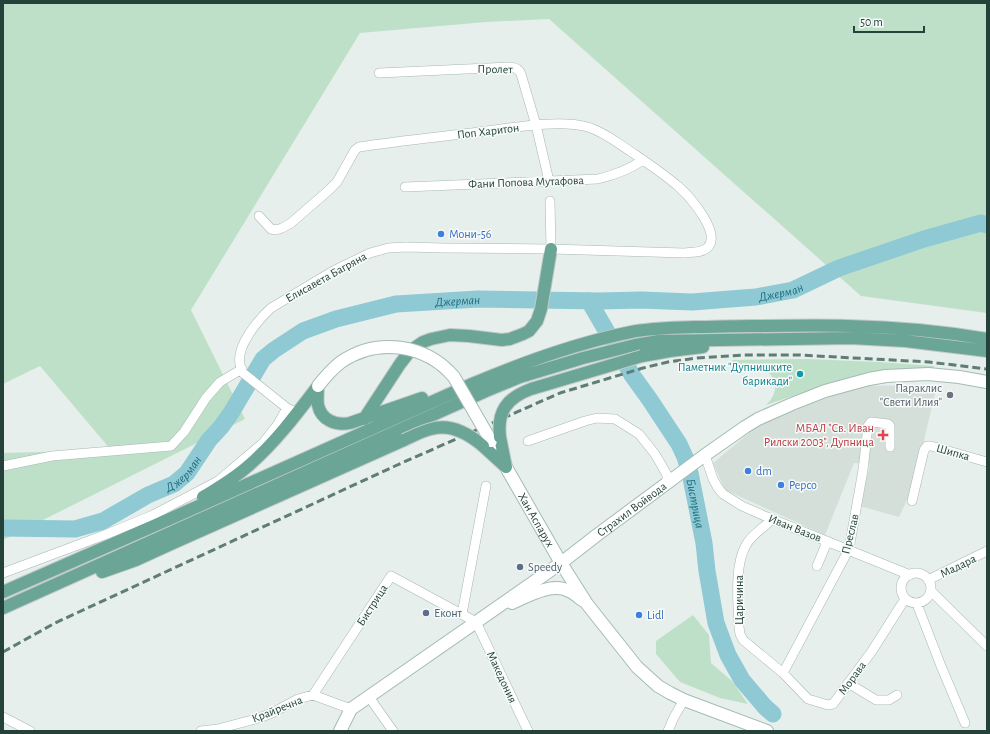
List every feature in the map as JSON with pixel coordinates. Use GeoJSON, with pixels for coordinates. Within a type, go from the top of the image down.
{"type":"FeatureCollection","features":[{"type":"Feature","properties":{"kind":"main road"},"geometry":{"type":"LineString","coordinates":[[364,418],[400,364],[417,346],[431,339],[450,335],[502,340],[510,339],[529,331],[537,321],[541,309],[551,249]]}},
{"type":"Feature","properties":{"kind":"main road"},"geometry":{"type":"LineString","coordinates":[[318,386],[318,403],[322,414],[332,422],[338,424],[350,423],[540,358],[605,338],[631,332],[680,328],[847,326],[920,330],[987,339]]}},
{"type":"Feature","properties":{"kind":"main road"},"geometry":{"type":"LineString","coordinates":[[491,441],[499,423],[500,416],[506,406],[520,394],[531,389],[642,356],[670,350],[808,338]]}},
{"type":"Feature","properties":{"kind":"main road"},"geometry":{"type":"LineString","coordinates":[[3,608],[520,377],[609,351],[646,343],[672,341],[808,338],[851,338],[905,341],[987,351]]}},
{"type":"Feature","properties":{"kind":"main road"},"geometry":{"type":"LineString","coordinates":[[3,592],[510,368]]}},
{"type":"Feature","properties":{"kind":"main road"},"geometry":{"type":"LineString","coordinates":[[174,517],[246,468],[260,456],[276,438],[292,411],[318,386]]}},
{"type":"Feature","properties":{"kind":"main road"},"geometry":{"type":"LineString","coordinates":[[292,411],[322,414]]}},
{"type":"Feature","properties":{"kind":"main road"},"geometry":{"type":"LineString","coordinates":[[3,608],[136,560],[431,428],[442,427],[454,429],[471,436],[491,441],[506,467]]}},
{"type":"Feature","properties":{"kind":"main road"},"geometry":{"type":"LineString","coordinates":[[491,441],[506,467]]}},
{"type":"Feature","properties":{"kind":"street","name":"Пролет"},"geometry":{"type":"LineString","coordinates":[[379,73],[515,68],[519,70],[522,74],[536,125],[549,181]]}},
{"type":"Feature","properties":{"kind":"street","name":"Поп Харитон"},"geometry":{"type":"LineString","coordinates":[[259,216],[271,229],[276,230],[291,223],[329,190],[336,182],[355,150],[359,147],[536,125],[578,125],[597,130],[610,137],[678,186],[691,199],[707,223],[712,240]]}},
{"type":"Feature","properties":{"kind":"street","name":"Фани Попова Мутафова"},"geometry":{"type":"LineString","coordinates":[[405,187],[598,179],[626,170],[643,160]]}},
{"type":"Feature","properties":{"kind":"street"},"geometry":{"type":"LineString","coordinates":[[550,201],[551,249]]}},
{"type":"Feature","properties":{"kind":"street","name":"Елисавета Багряна"},"geometry":{"type":"LineString","coordinates":[[243,371],[239,358],[241,350],[249,333],[262,316],[271,308],[333,271],[370,253],[388,248],[406,247],[684,253],[700,252],[709,247],[712,240]]}},
{"type":"Feature","properties":{"kind":"street"},"geometry":{"type":"LineString","coordinates":[[318,386],[330,372],[342,362],[351,356],[366,350],[379,347],[394,347],[419,351],[437,361],[454,376],[491,441]]}},
{"type":"Feature","properties":{"kind":"street"},"geometry":{"type":"LineString","coordinates":[[3,466],[52,456],[172,446],[184,432],[206,398],[220,382],[243,371],[279,402],[292,411],[278,424],[263,443],[218,481],[153,515],[3,573]]}},
{"type":"Feature","properties":{"kind":"street","name":"Страхил Войвода"},"geometry":{"type":"LineString","coordinates":[[340,731],[351,709],[493,611],[560,563],[704,455],[758,419],[792,404],[825,392],[869,379],[886,376],[928,374],[987,382]]}},
{"type":"Feature","properties":{"kind":"street"},"geometry":{"type":"LineString","coordinates":[[528,441],[585,420],[597,418],[615,419],[639,434],[655,454],[671,480]]}},
{"type":"Feature","properties":{"kind":"street","name":"Преслав"},"geometry":{"type":"LineString","coordinates":[[783,673],[848,549],[863,470],[868,426],[871,422],[888,424],[890,426],[890,448]]}},
{"type":"Feature","properties":{"kind":"street","name":"Шипка"},"geometry":{"type":"LineString","coordinates":[[912,500],[924,450],[927,446],[987,462]]}},
{"type":"Feature","properties":{"kind":"street","name":"Иван Вазов"},"geometry":{"type":"LineString","coordinates":[[704,455],[718,488],[723,494],[742,506],[910,575]]}},
{"type":"Feature","properties":{"kind":"street","name":"Хан Аспарух"},"geometry":{"type":"LineString","coordinates":[[506,467],[560,563],[587,604],[637,667],[658,686],[684,700],[766,731]]}},
{"type":"Feature","properties":{"kind":"street"},"geometry":{"type":"LineString","coordinates":[[462,614],[486,486]]}},
{"type":"Feature","properties":{"kind":"street","name":"Царичина"},"geometry":{"type":"LineString","coordinates":[[772,519],[746,544],[741,557],[738,574],[739,627],[743,640],[783,673]]}},
{"type":"Feature","properties":{"kind":"street"},"geometry":{"type":"LineString","coordinates":[[817,566],[827,542]]}},
{"type":"Feature","properties":{"kind":"street","name":"Мадара"},"geometry":{"type":"LineString","coordinates":[[928,580],[987,551]]}},
{"type":"Feature","properties":{"kind":"street"},"geometry":{"type":"LineString","coordinates":[[915,573],[925,576],[928,580],[931,591],[930,596],[926,600],[917,604],[905,599],[901,590],[901,585],[906,577],[915,573]]}},
{"type":"Feature","properties":{"kind":"street","name":"Бистрица"},"geometry":{"type":"LineString","coordinates":[[313,695],[391,576],[476,622]]}},
{"type":"Feature","properties":{"kind":"street"},"geometry":{"type":"LineString","coordinates":[[493,611],[544,590],[556,588],[569,591],[587,604]]}},
{"type":"Feature","properties":{"kind":"street"},"geometry":{"type":"LineString","coordinates":[[931,591],[987,646]]}},
{"type":"Feature","properties":{"kind":"street","name":"Морава"},"geometry":{"type":"LineString","coordinates":[[783,673],[808,699],[833,704],[872,651],[905,599]]}},
{"type":"Feature","properties":{"kind":"street"},"geometry":{"type":"LineString","coordinates":[[917,604],[965,723]]}},
{"type":"Feature","properties":{"kind":"street","name":"Македония"},"geometry":{"type":"LineString","coordinates":[[476,622],[528,731]]}},
{"type":"Feature","properties":{"kind":"street"},"geometry":{"type":"LineString","coordinates":[[848,683],[876,700],[888,700],[897,695]]}},
{"type":"Feature","properties":{"kind":"street","name":"Крайречна"},"geometry":{"type":"LineString","coordinates":[[201,731],[259,718],[298,699],[313,695],[351,709]]}},
{"type":"Feature","properties":{"kind":"street"},"geometry":{"type":"LineString","coordinates":[[369,697],[392,730]]}},
{"type":"Feature","properties":{"kind":"street"},"geometry":{"type":"LineString","coordinates":[[668,731],[684,700]]}},
{"type":"Feature","properties":{"kind":"street"},"geometry":{"type":"LineString","coordinates":[[3,717],[30,731]]}},
{"type":"Feature","properties":{"kind":"shaded area"},"geometry":{"type":"Polygon","coordinates":[[[937,385],[913,487],[899,517],[860,506],[870,464],[854,463],[825,535],[725,490],[713,463],[760,424],[857,386],[937,385]]]}},
{"type":"Feature","properties":{"kind":"green space"},"geometry":{"type":"Polygon","coordinates":[[[3,3],[987,3],[987,313],[861,296],[549,19],[486,22],[360,33],[191,310],[245,419],[3,540],[3,453],[111,450],[40,366],[3,384],[3,3]]]}},
{"type":"Feature","properties":{"kind":"green space"},"geometry":{"type":"Polygon","coordinates":[[[808,359],[934,366],[934,370],[819,387],[766,405],[772,397],[775,389],[774,381],[770,374],[764,369],[757,367],[748,367],[738,372],[735,369],[732,360],[808,359]]]}},
{"type":"Feature","properties":{"kind":"green space"},"geometry":{"type":"Polygon","coordinates":[[[693,615],[709,635],[711,663],[732,681],[748,704],[720,698],[680,682],[656,654],[656,641],[693,615]]]}},
{"type":"Feature","properties":{"kind":"waterway","name":"Джерман"},"geometry":{"type":"LineString","coordinates":[[3,528],[75,529],[103,521],[148,495],[174,484],[187,473],[209,440],[231,413],[263,359],[303,331],[336,319],[396,304],[478,299],[599,301],[641,300],[692,302],[756,297],[793,290],[839,268],[924,239],[981,223],[987,225]]}},
{"type":"Feature","properties":{"kind":"waterway","name":"Бистрица"},"geometry":{"type":"LineString","coordinates":[[589,301],[632,375],[679,444],[685,457],[690,473],[704,543],[716,623],[728,655],[742,680],[773,714]]}},
{"type":"Feature","properties":{"kind":"railway"},"geometry":{"type":"LineString","coordinates":[[3,652],[55,623],[395,466],[560,393],[643,368],[668,362],[697,358],[744,355],[799,355],[929,362],[987,369]]}},
{"type":"Feature","properties":{"kind":"place","name":"Мони-56"},"geometry":{"type":"Point","coordinates":[441,234]}},
{"type":"Feature","properties":{"kind":"place","name":"Паметник \"Дупнишките барикади\""},"geometry":{"type":"Point","coordinates":[800,374]}},
{"type":"Feature","properties":{"kind":"place","name":"Параклис \"Свети Илия\""},"geometry":{"type":"Point","coordinates":[950,395]}},
{"type":"Feature","properties":{"kind":"place","name":"МБАЛ \"Св. Иван Рилски 2003\", Дупница"},"geometry":{"type":"Point","coordinates":[883,435]}},
{"type":"Feature","properties":{"kind":"place","name":"dm"},"geometry":{"type":"Point","coordinates":[748,471]}},
{"type":"Feature","properties":{"kind":"place","name":"Pepco"},"geometry":{"type":"Point","coordinates":[781,485]}},
{"type":"Feature","properties":{"kind":"place","name":"Speedy"},"geometry":{"type":"Point","coordinates":[520,567]}},
{"type":"Feature","properties":{"kind":"place","name":"Еконт"},"geometry":{"type":"Point","coordinates":[426,613]}},
{"type":"Feature","properties":{"kind":"place","name":"Lidl"},"geometry":{"type":"Point","coordinates":[639,615]}}]}
